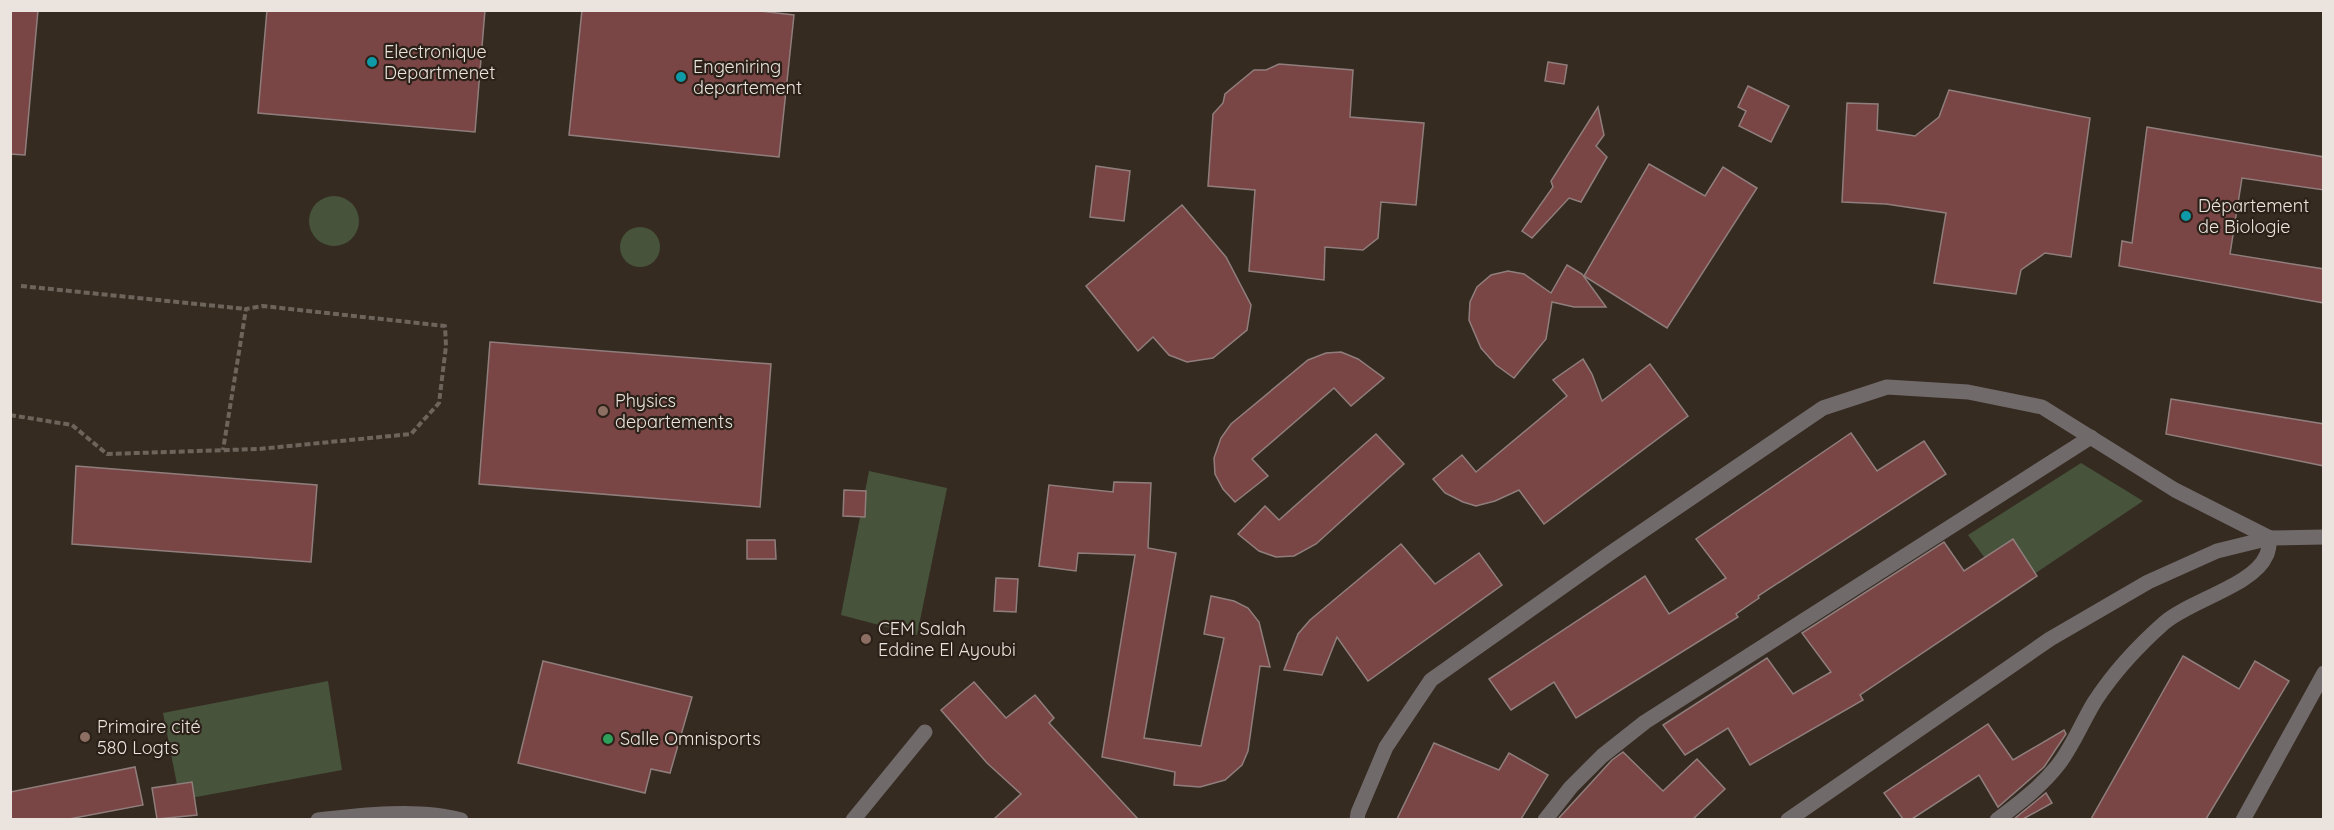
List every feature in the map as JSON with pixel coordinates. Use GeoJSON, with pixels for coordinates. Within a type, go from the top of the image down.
{"type":"FeatureCollection","features":[{"type":"Feature","properties":{"kind":"street"},"geometry":{"type":"LineString","coordinates":[[1357,819],[1386,747],[1431,680],[1609,554],[1823,408],[1887,387],[1968,392],[2042,407],[2175,490],[2270,538]]}},
{"type":"Feature","properties":{"kind":"street"},"geometry":{"type":"LineString","coordinates":[[1545,819],[1571,787],[1602,756],[1645,722],[2091,437]]}},
{"type":"Feature","properties":{"kind":"street"},"geometry":{"type":"LineString","coordinates":[[1788,819],[2050,639],[2148,582],[2217,551],[2270,538],[2324,537]]}},
{"type":"Feature","properties":{"kind":"street"},"geometry":{"type":"LineString","coordinates":[[1997,819],[2032,793],[2059,764],[2096,700],[2133,652],[2167,620],[2210,595],[2244,579],[2260,567],[2267,555],[2270,538]]}},
{"type":"Feature","properties":{"kind":"street"},"geometry":{"type":"LineString","coordinates":[[2243,819],[2324,673]]}},
{"type":"Feature","properties":{"kind":"street"},"geometry":{"type":"LineString","coordinates":[[853,819],[925,732]]}},
{"type":"Feature","properties":{"kind":"street"},"geometry":{"type":"LineString","coordinates":[[318,819],[415,814],[461,819]]}},
{"type":"Feature","properties":{"kind":"path"},"geometry":{"type":"LineString","coordinates":[[10,415],[72,425],[106,454],[259,449],[411,434],[439,404],[446,346],[445,326],[263,306],[246,309],[21,285]]}},
{"type":"Feature","properties":{"kind":"path"},"geometry":{"type":"LineString","coordinates":[[223,450],[246,309]]}},
{"type":"Feature","properties":{"kind":"green space"},"geometry":{"type":"Polygon","coordinates":[[[329,196],[339,196],[352,203],[359,216],[359,226],[352,239],[339,246],[329,246],[320,242],[313,235],[309,226],[309,216],[313,207],[320,200],[329,196]]]}},
{"type":"Feature","properties":{"kind":"green space"},"geometry":{"type":"Polygon","coordinates":[[[640,227],[654,233],[660,247],[654,261],[640,267],[626,261],[620,247],[626,233],[640,227]]]}},
{"type":"Feature","properties":{"kind":"green space"},"geometry":{"type":"Polygon","coordinates":[[[2081,463],[2143,501],[2009,591],[1968,535],[2081,463]]]}},
{"type":"Feature","properties":{"kind":"green space"},"geometry":{"type":"Polygon","coordinates":[[[869,471],[947,488],[917,635],[841,615],[869,471]]]}},
{"type":"Feature","properties":{"kind":"green space"},"geometry":{"type":"Polygon","coordinates":[[[328,681],[342,770],[180,800],[163,713],[328,681]]]}},
{"type":"Feature","properties":{"kind":"building"},"geometry":{"type":"Polygon","coordinates":[[[10,10],[38,10],[25,155],[10,154],[10,10]]]}},
{"type":"Feature","properties":{"kind":"building","name":"Electronique Departmenet"},"geometry":{"type":"Polygon","coordinates":[[[267,10],[485,10],[475,132],[258,113],[267,10]]]}},
{"type":"Feature","properties":{"kind":"building","name":"Engeniring departement"},"geometry":{"type":"Polygon","coordinates":[[[582,10],[751,10],[794,15],[779,157],[569,135],[582,10]]]}},
{"type":"Feature","properties":{"kind":"building"},"geometry":{"type":"Polygon","coordinates":[[[1548,62],[1567,65],[1564,84],[1545,81],[1548,62]]]}},
{"type":"Feature","properties":{"kind":"building"},"geometry":{"type":"Polygon","coordinates":[[[1279,64],[1353,70],[1350,117],[1424,123],[1416,205],[1381,202],[1378,238],[1363,250],[1325,247],[1324,280],[1249,271],[1255,190],[1208,186],[1213,114],[1223,103],[1225,94],[1254,70],[1266,70],[1279,64]]]}},
{"type":"Feature","properties":{"kind":"building"},"geometry":{"type":"Polygon","coordinates":[[[1748,86],[1789,106],[1771,142],[1739,126],[1746,111],[1738,107],[1748,86]]]}},
{"type":"Feature","properties":{"kind":"building"},"geometry":{"type":"Polygon","coordinates":[[[1949,90],[2090,118],[2071,257],[2045,253],[2021,270],[2016,294],[1934,283],[1946,213],[1886,204],[1842,202],[1847,103],[1878,104],[1877,130],[1915,136],[1939,117],[1949,90]]]}},
{"type":"Feature","properties":{"kind":"building"},"geometry":{"type":"Polygon","coordinates":[[[1598,107],[1604,135],[1596,146],[1607,157],[1581,202],[1569,198],[1532,238],[1522,231],[1553,187],[1551,181],[1598,107]]]}},
{"type":"Feature","properties":{"kind":"building","name":"Département de Biologie"},"geometry":{"type":"Polygon","coordinates":[[[2147,127],[2324,157],[2324,190],[2242,178],[2230,254],[2324,269],[2324,303],[2119,266],[2122,241],[2132,243],[2147,127]]]}},
{"type":"Feature","properties":{"kind":"building"},"geometry":{"type":"Polygon","coordinates":[[[1649,164],[1705,196],[1723,167],[1757,188],[1667,328],[1584,276],[1649,164]]]}},
{"type":"Feature","properties":{"kind":"building"},"geometry":{"type":"Polygon","coordinates":[[[1096,166],[1130,171],[1124,221],[1090,217],[1096,166]]]}},
{"type":"Feature","properties":{"kind":"building"},"geometry":{"type":"Polygon","coordinates":[[[1182,205],[1226,257],[1251,305],[1247,330],[1213,358],[1187,362],[1169,355],[1153,337],[1138,351],[1086,286],[1182,205]]]}},
{"type":"Feature","properties":{"kind":"building"},"geometry":{"type":"Polygon","coordinates":[[[1567,265],[1582,274],[1606,307],[1574,307],[1552,302],[1546,339],[1514,378],[1496,365],[1481,348],[1469,320],[1470,302],[1477,287],[1491,275],[1508,271],[1524,274],[1551,293],[1567,265]]]}},
{"type":"Feature","properties":{"kind":"building"},"geometry":{"type":"Polygon","coordinates":[[[490,342],[771,364],[760,507],[479,484],[490,342]]]}},
{"type":"Feature","properties":{"kind":"building"},"geometry":{"type":"Polygon","coordinates":[[[1341,352],[1358,359],[1384,378],[1351,406],[1334,388],[1252,459],[1268,476],[1235,502],[1223,489],[1215,474],[1214,458],[1221,438],[1231,424],[1308,360],[1326,353],[1341,352]]]}},
{"type":"Feature","properties":{"kind":"building"},"geometry":{"type":"Polygon","coordinates":[[[1583,359],[1592,374],[1602,401],[1650,364],[1688,416],[1544,524],[1519,490],[1495,501],[1476,506],[1445,493],[1433,479],[1462,455],[1476,472],[1567,396],[1553,380],[1583,359]]]}},
{"type":"Feature","properties":{"kind":"building"},"geometry":{"type":"Polygon","coordinates":[[[2171,399],[2324,424],[2324,466],[2166,434],[2171,399]]]}},
{"type":"Feature","properties":{"kind":"building"},"geometry":{"type":"Polygon","coordinates":[[[1851,433],[1877,471],[1924,441],[1946,474],[1758,596],[1759,598],[1736,614],[1738,617],[1576,718],[1554,682],[1511,710],[1489,679],[1645,576],[1669,614],[1726,578],[1696,539],[1851,433]]]}},
{"type":"Feature","properties":{"kind":"building"},"geometry":{"type":"Polygon","coordinates":[[[1376,434],[1404,464],[1316,544],[1294,556],[1276,557],[1259,551],[1238,534],[1265,506],[1279,520],[1376,434]]]}},
{"type":"Feature","properties":{"kind":"building"},"geometry":{"type":"Polygon","coordinates":[[[76,466],[317,485],[311,562],[72,544],[76,466]]]}},
{"type":"Feature","properties":{"kind":"building"},"geometry":{"type":"Polygon","coordinates":[[[1114,482],[1151,483],[1148,548],[1176,553],[1144,738],[1201,746],[1224,638],[1204,634],[1211,596],[1234,601],[1248,608],[1259,622],[1270,667],[1260,666],[1248,751],[1242,765],[1225,780],[1200,787],[1174,785],[1175,772],[1102,757],[1135,555],[1078,553],[1076,571],[1039,566],[1049,485],[1113,492],[1114,482]]]}},
{"type":"Feature","properties":{"kind":"building"},"geometry":{"type":"Polygon","coordinates":[[[844,490],[866,491],[865,517],[843,516],[844,490]]]}},
{"type":"Feature","properties":{"kind":"building"},"geometry":{"type":"Polygon","coordinates":[[[2013,539],[2037,576],[1860,695],[1863,700],[1750,765],[1728,728],[1685,755],[1663,725],[1767,658],[1793,694],[1831,672],[1802,633],[1944,542],[1964,571],[2013,539]]]}},
{"type":"Feature","properties":{"kind":"building"},"geometry":{"type":"Polygon","coordinates":[[[747,540],[775,540],[776,559],[747,559],[747,540]]]}},
{"type":"Feature","properties":{"kind":"building"},"geometry":{"type":"Polygon","coordinates":[[[1401,544],[1435,584],[1479,553],[1502,585],[1368,681],[1337,637],[1322,675],[1284,670],[1298,634],[1310,620],[1401,544]]]}},
{"type":"Feature","properties":{"kind":"building"},"geometry":{"type":"Polygon","coordinates":[[[996,578],[1018,579],[1016,612],[994,611],[996,578]]]}},
{"type":"Feature","properties":{"kind":"building"},"geometry":{"type":"Polygon","coordinates":[[[2183,656],[2239,689],[2255,661],[2289,681],[2206,819],[2091,819],[2183,656]]]}},
{"type":"Feature","properties":{"kind":"building"},"geometry":{"type":"Polygon","coordinates":[[[543,661],[692,697],[670,773],[651,769],[645,793],[518,763],[543,661]]]}},
{"type":"Feature","properties":{"kind":"building"},"geometry":{"type":"Polygon","coordinates":[[[974,682],[1006,718],[1035,695],[1054,718],[1049,723],[1138,819],[994,819],[1021,794],[987,763],[941,710],[974,682]]]}},
{"type":"Feature","properties":{"kind":"building"},"geometry":{"type":"Polygon","coordinates":[[[1988,724],[2013,760],[2064,730],[2066,734],[2044,767],[1998,807],[1979,775],[1912,819],[1903,819],[1884,793],[1988,724]]]}},
{"type":"Feature","properties":{"kind":"building"},"geometry":{"type":"Polygon","coordinates":[[[1434,743],[1499,770],[1509,753],[1548,775],[1521,819],[1397,819],[1434,743]]]}},
{"type":"Feature","properties":{"kind":"building"},"geometry":{"type":"Polygon","coordinates":[[[1623,752],[1663,791],[1697,759],[1725,789],[1693,819],[1558,819],[1612,760],[1623,752]]]}},
{"type":"Feature","properties":{"kind":"building"},"geometry":{"type":"Polygon","coordinates":[[[135,767],[143,805],[69,819],[10,819],[10,792],[135,767]]]}},
{"type":"Feature","properties":{"kind":"building"},"geometry":{"type":"Polygon","coordinates":[[[192,782],[197,815],[157,819],[152,788],[192,782]]]}},
{"type":"Feature","properties":{"kind":"building"},"geometry":{"type":"Polygon","coordinates":[[[2046,793],[2052,803],[2023,819],[2014,819],[2046,793]]]}},
{"type":"Feature","properties":{"kind":"place","name":"Electronique Departmenet"},"geometry":{"type":"Point","coordinates":[372,62]}},
{"type":"Feature","properties":{"kind":"place","name":"Engeniring departement"},"geometry":{"type":"Point","coordinates":[681,77]}},
{"type":"Feature","properties":{"kind":"place","name":"Département de Biologie"},"geometry":{"type":"Point","coordinates":[2186,216]}},
{"type":"Feature","properties":{"kind":"place","name":"Physics departements"},"geometry":{"type":"Point","coordinates":[603,411]}},
{"type":"Feature","properties":{"kind":"place","name":"CEM Salah Eddine El Ayoubi"},"geometry":{"type":"Point","coordinates":[866,639]}},
{"type":"Feature","properties":{"kind":"place","name":"Primaire cité 580 Logts"},"geometry":{"type":"Point","coordinates":[85,737]}},
{"type":"Feature","properties":{"kind":"place","name":"Salle Omnisports"},"geometry":{"type":"Point","coordinates":[608,739]}}]}
